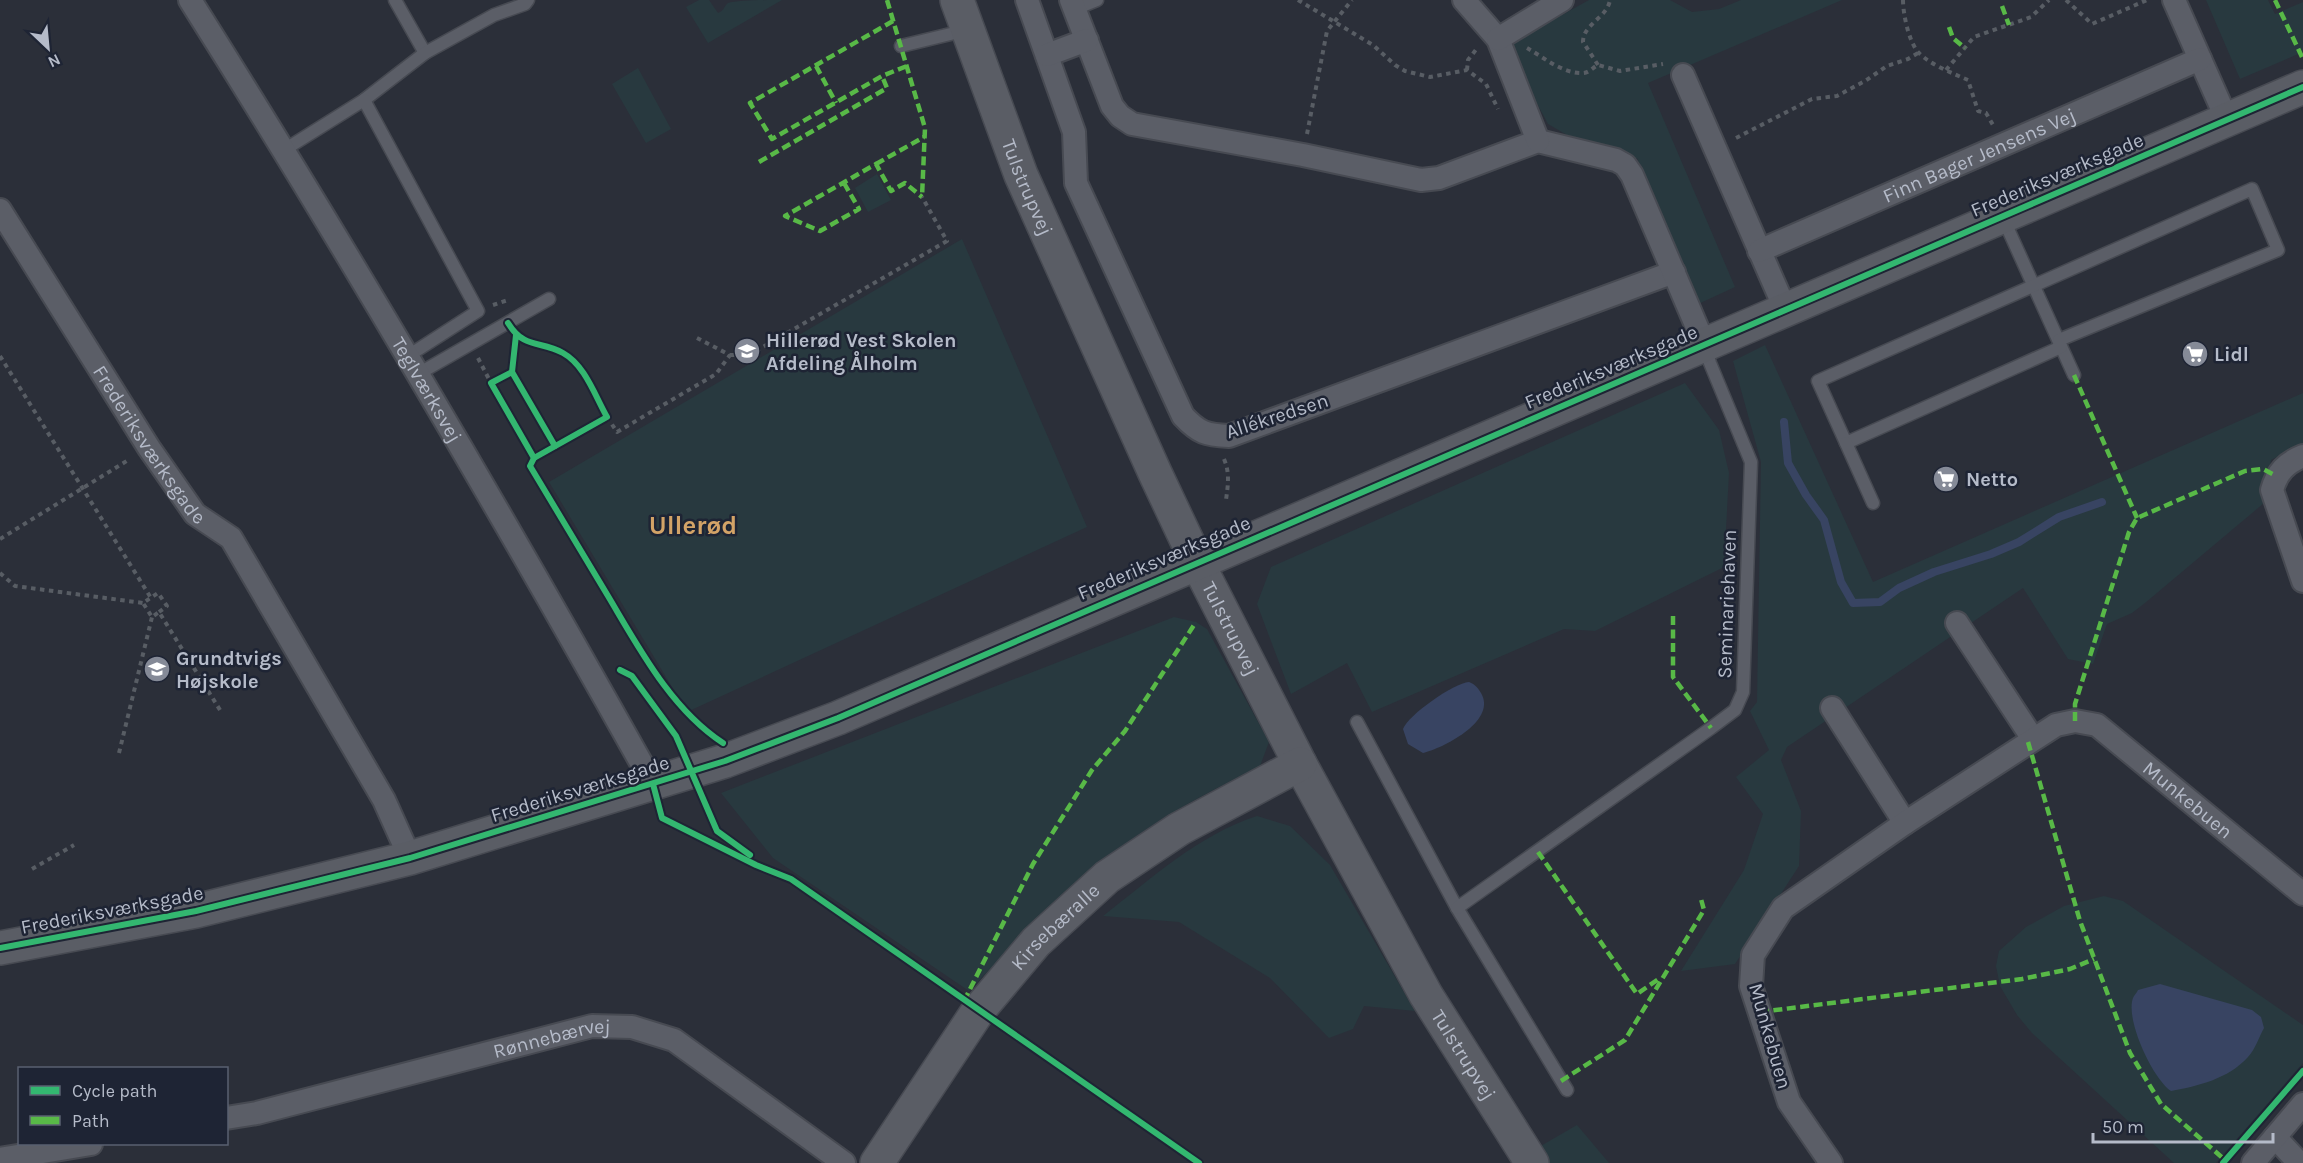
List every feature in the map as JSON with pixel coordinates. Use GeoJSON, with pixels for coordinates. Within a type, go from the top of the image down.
{"type":"FeatureCollection","features":[{"type":"Feature","properties":{"kind":"street","name":"Teglværksvej"},"geometry":{"type":"LineString","coordinates":[[190,0],[284,150],[413,365],[653,784]]}},
{"type":"Feature","properties":{"kind":"street","name":"Allékredsen"},"geometry":{"type":"LineString","coordinates":[[1027,0],[1074,132],[1076,183],[1183,416],[1196,429],[1208,435],[1229,436],[1674,272]]}},
{"type":"Feature","properties":{"kind":"street"},"geometry":{"type":"LineString","coordinates":[[1464,0],[1502,37],[1538,141]]}},
{"type":"Feature","properties":{"kind":"street"},"geometry":{"type":"LineString","coordinates":[[1502,37],[1562,0]]}},
{"type":"Feature","properties":{"kind":"street"},"geometry":{"type":"LineString","coordinates":[[2174,0],[2227,120]]}},
{"type":"Feature","properties":{"kind":"street"},"geometry":{"type":"LineString","coordinates":[[1073,5],[1112,106],[1120,116],[1132,123],[1421,180],[1439,178],[1538,141],[1605,157],[1625,165],[1632,175],[1705,346]]}},
{"type":"Feature","properties":{"kind":"street","name":"Tulstrupvej"},"geometry":{"type":"LineString","coordinates":[[963,15],[1021,175],[1197,562],[1300,764],[1426,995],[1532,1163]]}},
{"type":"Feature","properties":{"kind":"street"},"geometry":{"type":"LineString","coordinates":[[1047,55],[1086,40]]}},
{"type":"Feature","properties":{"kind":"street","name":"Finn Bager Jensens Vej"},"geometry":{"type":"LineString","coordinates":[[1759,251],[2200,59]]}},
{"type":"Feature","properties":{"kind":"street"},"geometry":{"type":"LineString","coordinates":[[1683,75],[1786,311]]}},
{"type":"Feature","properties":{"kind":"street","name":"Frederiksværksgade"},"geometry":{"type":"LineString","coordinates":[[0,948],[196,911],[410,858],[724,761],[838,718],[2303,87]]}},
{"type":"Feature","properties":{"kind":"street","name":"Frederiksværksgade"},"geometry":{"type":"LineString","coordinates":[[0,210],[149,448],[195,513],[231,538],[384,800],[410,858]]}},
{"type":"Feature","properties":{"kind":"street"},"geometry":{"type":"LineString","coordinates":[[2303,456],[2290,462],[2276,476],[2272,490],[2303,580]]}},
{"type":"Feature","properties":{"kind":"street"},"geometry":{"type":"LineString","coordinates":[[1957,623],[2033,739]]}},
{"type":"Feature","properties":{"kind":"street"},"geometry":{"type":"LineString","coordinates":[[1832,708],[1905,823]]}},
{"type":"Feature","properties":{"kind":"street","name":"Munkebuen"},"geometry":{"type":"LineString","coordinates":[[1831,1163],[1789,1102],[1751,986],[1753,955],[1783,908],[1905,823],[2056,725],[2075,720],[2097,725],[2303,894]]}},
{"type":"Feature","properties":{"kind":"street","name":"Kirsebæralle"},"geometry":{"type":"LineString","coordinates":[[877,1163],[978,1011],[1044,935],[1107,877],[1179,829],[1300,764]]}},
{"type":"Feature","properties":{"kind":"street","name":"Rønnebærvej"},"geometry":{"type":"LineString","coordinates":[[228,1118],[257,1113],[592,1026],[632,1027],[674,1040],[844,1163]]}},
{"type":"Feature","properties":{"kind":"street"},"geometry":{"type":"LineString","coordinates":[[2253,1163],[2303,1104]]}},
{"type":"Feature","properties":{"kind":"street"},"geometry":{"type":"LineString","coordinates":[[2275,1137],[2299,1163]]}},
{"type":"Feature","properties":{"kind":"street"},"geometry":{"type":"LineString","coordinates":[[0,1159],[80,1145]]}},
{"type":"Feature","properties":{"kind":"lane"},"geometry":{"type":"LineString","coordinates":[[395,0],[425,53]]}},
{"type":"Feature","properties":{"kind":"lane"},"geometry":{"type":"LineString","coordinates":[[284,150],[364,99],[425,53],[494,15],[525,4],[528,0]]}},
{"type":"Feature","properties":{"kind":"lane"},"geometry":{"type":"LineString","coordinates":[[1073,5],[1097,0]]}},
{"type":"Feature","properties":{"kind":"lane"},"geometry":{"type":"LineString","coordinates":[[901,46],[963,15]]}},
{"type":"Feature","properties":{"kind":"lane"},"geometry":{"type":"LineString","coordinates":[[364,99],[478,311],[413,365]]}},
{"type":"Feature","properties":{"kind":"lane"},"geometry":{"type":"LineString","coordinates":[[1846,443],[2060,343],[2278,250],[2252,189],[1818,381],[1873,503]]}},
{"type":"Feature","properties":{"kind":"lane"},"geometry":{"type":"LineString","coordinates":[[2002,216],[2074,375]]}},
{"type":"Feature","properties":{"kind":"lane"},"geometry":{"type":"LineString","coordinates":[[413,365],[549,299]]}},
{"type":"Feature","properties":{"kind":"lane","name":"Seminariehaven"},"geometry":{"type":"LineString","coordinates":[[1457,908],[1712,728],[1735,710],[1743,692],[1751,462],[1705,346]]}},
{"type":"Feature","properties":{"kind":"lane"},"geometry":{"type":"LineString","coordinates":[[1357,722],[1457,908],[1567,1090]]}},
{"type":"Feature","properties":{"kind":"path"},"geometry":{"type":"LineString","coordinates":[[1298,0],[1373,45],[1405,71],[1430,77],[1467,70],[1486,84],[1502,116]]}},
{"type":"Feature","properties":{"kind":"path"},"geometry":{"type":"LineString","coordinates":[[1303,155],[1327,31],[1352,0]]}},
{"type":"Feature","properties":{"kind":"path"},"geometry":{"type":"LineString","coordinates":[[1610,0],[1606,12],[1587,29],[1583,38],[1583,42],[1598,65],[1620,71],[1665,64],[1671,65],[1678,74],[1683,75]]}},
{"type":"Feature","properties":{"kind":"path"},"geometry":{"type":"LineString","coordinates":[[1903,0],[1904,19],[1918,53],[1968,80],[1978,111],[1989,116],[2001,146]]}},
{"type":"Feature","properties":{"kind":"path"},"geometry":{"type":"LineString","coordinates":[[1946,70],[1974,37],[2031,17],[2049,0]]}},
{"type":"Feature","properties":{"kind":"path"},"geometry":{"type":"LineString","coordinates":[[2066,0],[2092,24],[2147,0]]}},
{"type":"Feature","properties":{"kind":"path"},"geometry":{"type":"LineString","coordinates":[[1502,37],[1569,71],[1580,74],[1589,72],[1598,65]]}},
{"type":"Feature","properties":{"kind":"path"},"geometry":{"type":"LineString","coordinates":[[1715,149],[1812,99],[1837,96],[1887,66],[1918,53]]}},
{"type":"Feature","properties":{"kind":"path"},"geometry":{"type":"LineString","coordinates":[[695,337],[730,355],[749,355],[946,241],[922,197]]}},
{"type":"Feature","properties":{"kind":"path"},"geometry":{"type":"LineString","coordinates":[[602,408],[616,432],[716,374],[730,355]]}},
{"type":"Feature","properties":{"kind":"path"},"geometry":{"type":"LineString","coordinates":[[0,356],[151,598]]}},
{"type":"Feature","properties":{"kind":"path"},"geometry":{"type":"LineString","coordinates":[[481,364],[496,393]]}},
{"type":"Feature","properties":{"kind":"path"},"geometry":{"type":"LineString","coordinates":[[491,383],[501,378]]}},
{"type":"Feature","properties":{"kind":"path"},"geometry":{"type":"LineString","coordinates":[[597,423],[607,417]]}},
{"type":"Feature","properties":{"kind":"path"},"geometry":{"type":"LineString","coordinates":[[1219,435],[1219,449],[1227,467],[1226,500]]}},
{"type":"Feature","properties":{"kind":"path"},"geometry":{"type":"LineString","coordinates":[[0,539],[149,448]]}},
{"type":"Feature","properties":{"kind":"path"},"geometry":{"type":"LineString","coordinates":[[0,573],[15,586],[143,603],[158,593],[167,606],[152,617],[119,753]]}},
{"type":"Feature","properties":{"kind":"path"},"geometry":{"type":"LineString","coordinates":[[143,603],[152,617]]}},
{"type":"Feature","properties":{"kind":"path"},"geometry":{"type":"LineString","coordinates":[[159,612],[220,710]]}},
{"type":"Feature","properties":{"kind":"path"},"geometry":{"type":"LineString","coordinates":[[32,869],[74,844]]}},
{"type":"Feature","properties":{"kind":"shaded area"},"geometry":{"type":"Polygon","coordinates":[[[699,0],[709,0],[718,13],[732,2],[782,0],[708,43],[686,7],[699,0]]]}},
{"type":"Feature","properties":{"kind":"shaded area"},"geometry":{"type":"Polygon","coordinates":[[[1589,0],[1670,0],[1692,12],[1719,9],[1741,0],[1842,0],[1648,83],[1735,287],[1696,305],[1637,158],[1632,160],[1611,149],[1567,135],[1548,124],[1506,46],[1589,0]]]}},
{"type":"Feature","properties":{"kind":"shaded area"},"geometry":{"type":"Polygon","coordinates":[[[2206,0],[2268,0],[2275,14],[2303,2],[2303,52],[2240,79],[2206,0]]]}},
{"type":"Feature","properties":{"kind":"shaded area"},"geometry":{"type":"Polygon","coordinates":[[[638,68],[671,129],[646,143],[612,84],[638,68]]]}},
{"type":"Feature","properties":{"kind":"shaded area"},"geometry":{"type":"Polygon","coordinates":[[[877,174],[891,200],[868,212],[855,188],[877,174]]]}},
{"type":"Feature","properties":{"kind":"shaded area"},"geometry":{"type":"Polygon","coordinates":[[[962,239],[1087,527],[687,712],[549,482],[962,239]]]}},
{"type":"Feature","properties":{"kind":"shaded area"},"geometry":{"type":"Polygon","coordinates":[[[1765,345],[1873,582],[2303,393],[2303,444],[2271,460],[2264,503],[2145,603],[2132,613],[2107,624],[2093,664],[2068,659],[2023,588],[1787,747],[1781,760],[1801,811],[1799,866],[1735,964],[1681,971],[1744,870],[1763,814],[1736,777],[1769,750],[1750,711],[1757,702],[1761,462],[1733,361],[1765,345]]]}},
{"type":"Feature","properties":{"kind":"shaded area"},"geometry":{"type":"Polygon","coordinates":[[[1685,383],[1719,430],[1729,473],[1724,567],[1595,631],[1564,629],[1372,712],[1347,663],[1291,694],[1257,604],[1271,567],[1685,383]]]}},
{"type":"Feature","properties":{"kind":"shaded area"},"geometry":{"type":"Polygon","coordinates":[[[1174,617],[1196,622],[1207,629],[1269,742],[1260,766],[1167,816],[1113,854],[1062,897],[969,991],[773,858],[721,793],[1174,617]]]}},
{"type":"Feature","properties":{"kind":"shaded area"},"geometry":{"type":"Polygon","coordinates":[[[1257,816],[1290,826],[1330,865],[1415,1011],[1364,1006],[1353,1029],[1329,1038],[1270,978],[1179,922],[1103,916],[1195,846],[1235,824],[1257,816]]]}},
{"type":"Feature","properties":{"kind":"shaded area"},"geometry":{"type":"Polygon","coordinates":[[[2104,896],[2123,901],[2303,1025],[2303,1063],[2216,1163],[2174,1163],[2032,1033],[2017,1015],[2000,986],[1996,966],[1999,951],[2026,927],[2064,906],[2104,896]]]}},
{"type":"Feature","properties":{"kind":"shaded area"},"geometry":{"type":"Polygon","coordinates":[[[1577,1125],[1609,1163],[1549,1163],[1539,1147],[1577,1125]]]}},
{"type":"Feature","properties":{"kind":"water"},"geometry":{"type":"Polygon","coordinates":[[[1469,682],[1480,691],[1484,705],[1481,715],[1474,724],[1454,740],[1423,753],[1408,744],[1403,729],[1413,716],[1443,694],[1469,682]]]}},
{"type":"Feature","properties":{"kind":"water"},"geometry":{"type":"Polygon","coordinates":[[[2160,984],[2252,1010],[2261,1017],[2264,1028],[2250,1054],[2240,1065],[2222,1076],[2202,1084],[2171,1091],[2149,1062],[2133,1020],[2133,998],[2138,990],[2160,984]]]}},
{"type":"Feature","properties":{"kind":"waterway"},"geometry":{"type":"LineString","coordinates":[[1784,422],[1788,463],[1806,495],[1824,520],[1841,582],[1853,603],[1880,602],[1899,588],[1934,572],[1991,554],[2019,542],[2059,517],[2102,502]]}},
{"type":"Feature","properties":{"kind":"marked path"},"geometry":{"type":"LineString","coordinates":[[887,0],[925,128],[922,197]]}},
{"type":"Feature","properties":{"kind":"marked path"},"geometry":{"type":"LineString","coordinates":[[2275,0],[2303,59]]}},
{"type":"Feature","properties":{"kind":"marked path"},"geometry":{"type":"LineString","coordinates":[[2002,6],[2009,25]]}},
{"type":"Feature","properties":{"kind":"marked path"},"geometry":{"type":"LineString","coordinates":[[893,21],[750,103],[772,139],[882,76],[907,66]]}},
{"type":"Feature","properties":{"kind":"marked path"},"geometry":{"type":"LineString","coordinates":[[1949,27],[1953,38],[1965,48]]}},
{"type":"Feature","properties":{"kind":"marked path"},"geometry":{"type":"LineString","coordinates":[[816,66],[836,103]]}},
{"type":"Feature","properties":{"kind":"marked path"},"geometry":{"type":"LineString","coordinates":[[759,162],[887,88],[882,76]]}},
{"type":"Feature","properties":{"kind":"marked path"},"geometry":{"type":"LineString","coordinates":[[876,164],[924,137]]}},
{"type":"Feature","properties":{"kind":"marked path"},"geometry":{"type":"LineString","coordinates":[[844,183],[859,209],[820,231],[785,216],[876,164],[891,191],[905,183],[922,197]]}},
{"type":"Feature","properties":{"kind":"marked path"},"geometry":{"type":"LineString","coordinates":[[2074,375],[2137,518]]}},
{"type":"Feature","properties":{"kind":"marked path"},"geometry":{"type":"LineString","coordinates":[[2075,721],[2075,704],[2129,532],[2137,518],[2245,471],[2263,469],[2276,476]]}},
{"type":"Feature","properties":{"kind":"marked path"},"geometry":{"type":"LineString","coordinates":[[1673,616],[1673,677],[1711,728]]}},
{"type":"Feature","properties":{"kind":"marked path"},"geometry":{"type":"LineString","coordinates":[[964,1001],[1033,864],[1092,770],[1125,731],[1196,622]]}},
{"type":"Feature","properties":{"kind":"marked path"},"geometry":{"type":"LineString","coordinates":[[2028,742],[2080,921],[2130,1053],[2161,1104],[2225,1160]]}},
{"type":"Feature","properties":{"kind":"marked path"},"geometry":{"type":"LineString","coordinates":[[1538,852],[1637,994],[1660,978]]}},
{"type":"Feature","properties":{"kind":"marked path"},"geometry":{"type":"LineString","coordinates":[[1561,1081],[1625,1040],[1704,910],[1701,899]]}},
{"type":"Feature","properties":{"kind":"marked path"},"geometry":{"type":"LineString","coordinates":[[1760,1012],[2022,979],[2070,969],[2094,959]]}},
{"type":"Feature","properties":{"kind":"cycle path"},"geometry":{"type":"LineString","coordinates":[[0,948],[196,911],[410,858],[725,761],[838,718],[2303,87]]}},
{"type":"Feature","properties":{"kind":"cycle path"},"geometry":{"type":"LineString","coordinates":[[508,323],[514,332],[527,341],[555,349],[571,358],[594,391],[607,417],[534,458],[491,383],[512,372],[516,335]]}},
{"type":"Feature","properties":{"kind":"cycle path"},"geometry":{"type":"LineString","coordinates":[[512,372],[555,446]]}},
{"type":"Feature","properties":{"kind":"cycle path"},"geometry":{"type":"LineString","coordinates":[[534,458],[530,466],[644,656],[687,713],[723,743]]}},
{"type":"Feature","properties":{"kind":"cycle path"},"geometry":{"type":"LineString","coordinates":[[620,670],[632,676],[676,736],[717,831],[750,855]]}},
{"type":"Feature","properties":{"kind":"cycle path"},"geometry":{"type":"LineString","coordinates":[[653,784],[662,818],[756,865],[791,879],[1199,1163]]}},
{"type":"Feature","properties":{"kind":"cycle path"},"geometry":{"type":"LineString","coordinates":[[2223,1163],[2303,1071]]}},
{"type":"Feature","properties":{"kind":"place","name":"Hillerød Vest Skolen Afdeling Ålholm"},"geometry":{"type":"Point","coordinates":[747,351]}},
{"type":"Feature","properties":{"kind":"place","name":"Lidl"},"geometry":{"type":"Point","coordinates":[2195,354]}},
{"type":"Feature","properties":{"kind":"place","name":"Netto"},"geometry":{"type":"Point","coordinates":[1946,479]}},
{"type":"Feature","properties":{"kind":"place","name":"Grundtvigs Højskole"},"geometry":{"type":"Point","coordinates":[157,669]}},
{"type":"Feature","properties":{"kind":"district","name":"Ullerød"},"geometry":{"type":"Point","coordinates":[693,525]}}]}
